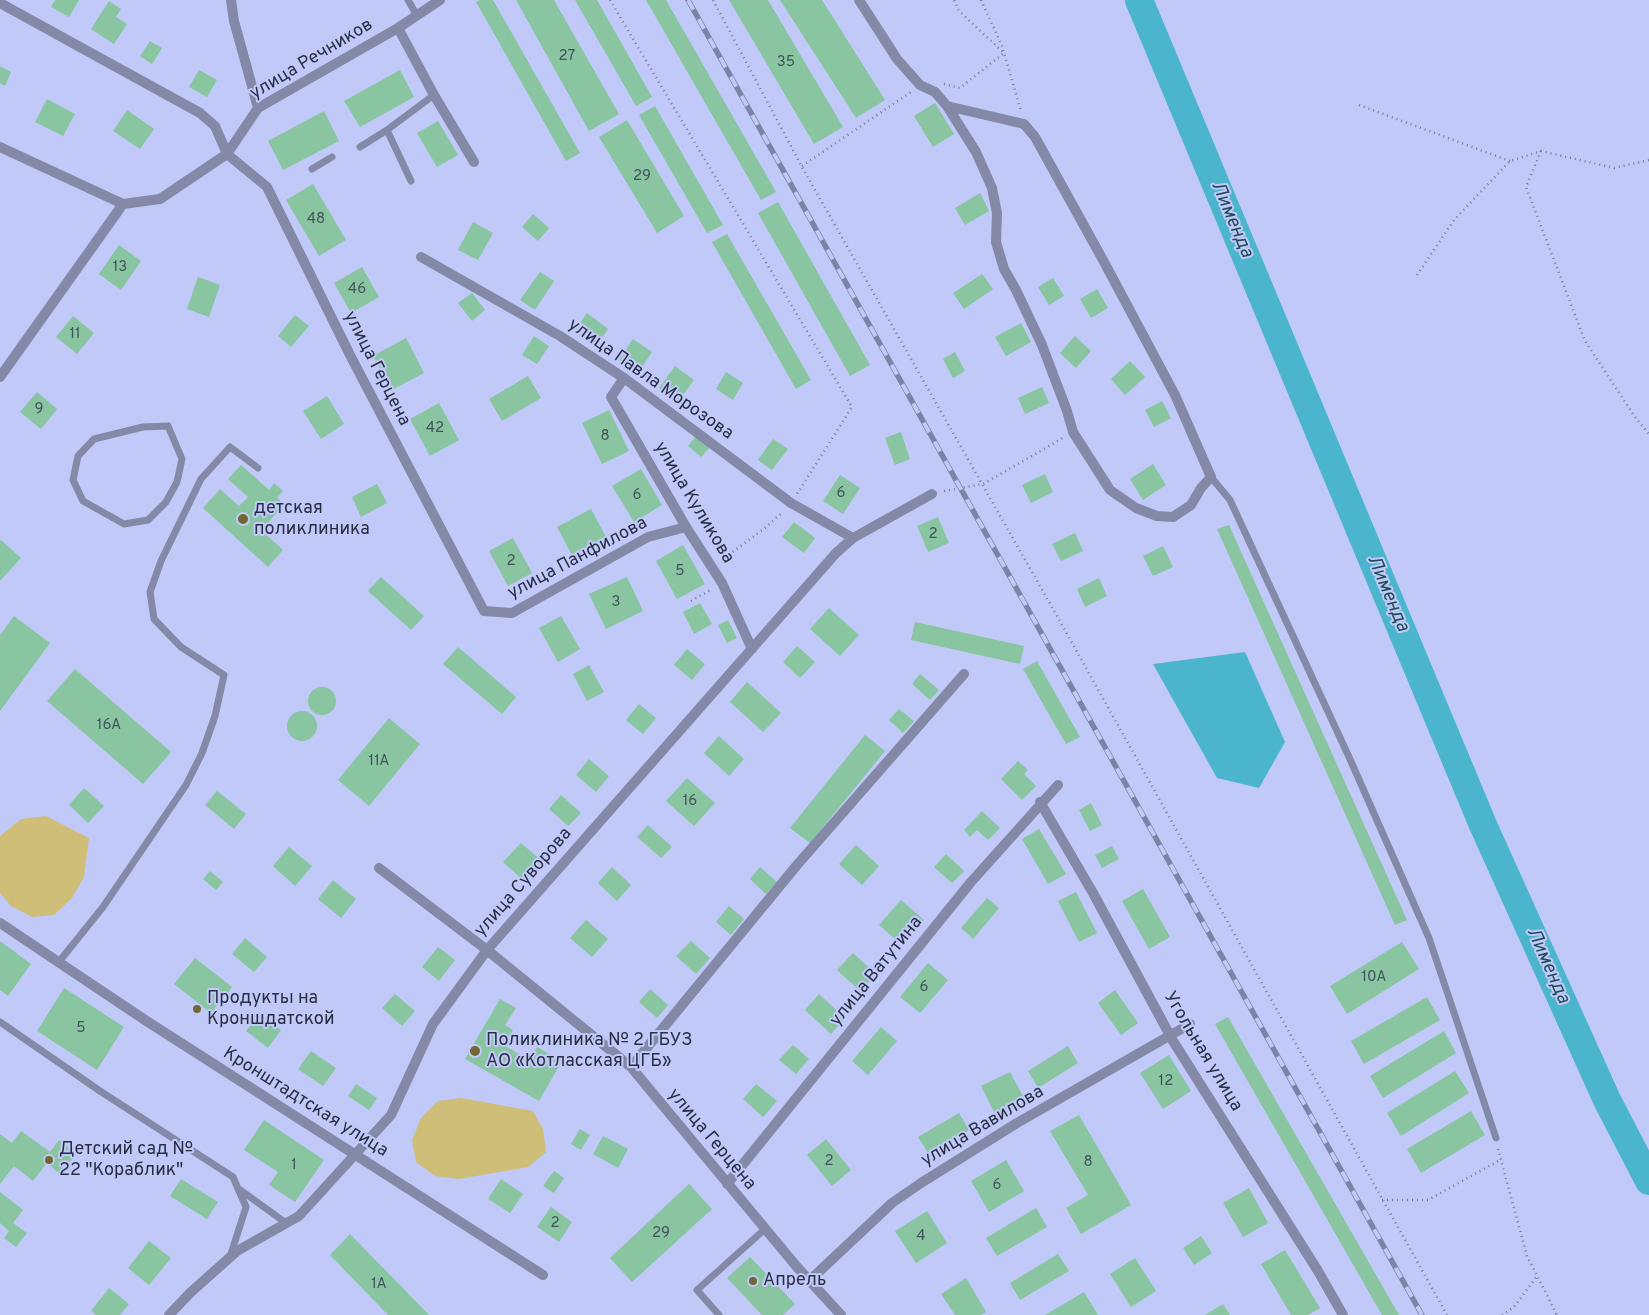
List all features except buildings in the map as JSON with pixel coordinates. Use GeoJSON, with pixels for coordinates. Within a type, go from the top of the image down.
{"type":"FeatureCollection","features":[{"type":"Feature","properties":{"kind":"street"},"geometry":{"type":"LineString","coordinates":[[231,0],[234,21],[258,108]]}},
{"type":"Feature","properties":{"kind":"street","name":"улица Речников"},"geometry":{"type":"LineString","coordinates":[[123,204],[160,199],[227,154],[258,108],[398,28],[416,14],[440,0]]}},
{"type":"Feature","properties":{"kind":"street"},"geometry":{"type":"LineString","coordinates":[[859,0],[897,59],[920,85],[935,92],[947,106],[976,152],[992,188],[997,214],[996,242],[1004,269],[1042,345],[1073,432],[1110,490],[1136,508],[1157,516],[1173,517],[1191,505],[1200,488],[1211,477],[1175,395],[1035,137],[1024,124],[947,106]]}},
{"type":"Feature","properties":{"kind":"street"},"geometry":{"type":"LineString","coordinates":[[0,3],[200,112],[215,126],[227,154]]}},
{"type":"Feature","properties":{"kind":"street"},"geometry":{"type":"LineString","coordinates":[[398,28],[434,95],[474,162]]}},
{"type":"Feature","properties":{"kind":"street"},"geometry":{"type":"LineString","coordinates":[[0,147],[123,204],[0,377]]}},
{"type":"Feature","properties":{"kind":"street","name":"улица Герцена"},"geometry":{"type":"LineString","coordinates":[[227,154],[267,187],[350,355],[484,610]]}},
{"type":"Feature","properties":{"kind":"street","name":"улица Павла Морозова"},"geometry":{"type":"LineString","coordinates":[[422,257],[560,336],[624,378],[791,503],[853,538]]}},
{"type":"Feature","properties":{"kind":"street","name":"улица Куликова"},"geometry":{"type":"LineString","coordinates":[[624,378],[611,397],[686,527],[722,583],[752,649]]}},
{"type":"Feature","properties":{"kind":"street","name":"улица Суворова"},"geometry":{"type":"LineString","coordinates":[[169,1315],[230,1257],[299,1216],[391,1115],[433,1024],[487,950],[836,553],[853,538],[932,494]]}},
{"type":"Feature","properties":{"kind":"street","name":"улица Панфилова"},"geometry":{"type":"LineString","coordinates":[[484,610],[512,613],[648,536],[686,527]]}},
{"type":"Feature","properties":{"kind":"street"},"geometry":{"type":"LineString","coordinates":[[631,1067],[797,865],[964,674]]}},
{"type":"Feature","properties":{"kind":"street","name":"улица Ватутина"},"geometry":{"type":"LineString","coordinates":[[727,1184],[971,882],[1040,802],[1058,785]]}},
{"type":"Feature","properties":{"kind":"street","name":"Угольная улица"},"geometry":{"type":"LineString","coordinates":[[1040,802],[1093,893],[1170,1036],[1318,1271],[1343,1315]]}},
{"type":"Feature","properties":{"kind":"street","name":"улица Герцена"},"geometry":{"type":"LineString","coordinates":[[379,868],[487,950],[631,1067],[809,1281],[841,1315]]}},
{"type":"Feature","properties":{"kind":"street","name":"Кронштадтская улица"},"geometry":{"type":"LineString","coordinates":[[0,923],[58,963],[543,1275]]}},
{"type":"Feature","properties":{"kind":"street","name":"улица Вавилова"},"geometry":{"type":"LineString","coordinates":[[809,1281],[892,1203],[921,1183],[1017,1124],[1190,1024]]}},
{"type":"Feature","properties":{"kind":"lane"},"geometry":{"type":"LineString","coordinates":[[408,0],[416,14]]}},
{"type":"Feature","properties":{"kind":"lane"},"geometry":{"type":"LineString","coordinates":[[360,146],[387,130],[434,95]]}},
{"type":"Feature","properties":{"kind":"lane"},"geometry":{"type":"LineString","coordinates":[[387,130],[411,181]]}},
{"type":"Feature","properties":{"kind":"lane"},"geometry":{"type":"LineString","coordinates":[[312,169],[332,157]]}},
{"type":"Feature","properties":{"kind":"lane"},"geometry":{"type":"LineString","coordinates":[[168,426],[182,459],[177,482],[166,502],[148,520],[124,524],[83,501],[73,480],[78,456],[94,439],[143,427],[168,426]]}},
{"type":"Feature","properties":{"kind":"lane"},"geometry":{"type":"LineString","coordinates":[[58,963],[103,906],[186,785],[202,753],[215,716],[224,676],[181,647],[154,619],[150,592],[161,561],[201,479],[230,447],[258,468]]}},
{"type":"Feature","properties":{"kind":"lane"},"geometry":{"type":"LineString","coordinates":[[1211,477],[1230,500],[1349,757],[1429,938],[1496,1138]]}},
{"type":"Feature","properties":{"kind":"lane"},"geometry":{"type":"LineString","coordinates":[[0,1022],[233,1177],[246,1207],[230,1257]]}},
{"type":"Feature","properties":{"kind":"lane"},"geometry":{"type":"LineString","coordinates":[[238,1188],[286,1223]]}},
{"type":"Feature","properties":{"kind":"lane"},"geometry":{"type":"LineString","coordinates":[[719,1315],[697,1290],[765,1229]]}},
{"type":"Feature","properties":{"kind":"path"},"geometry":{"type":"LineString","coordinates":[[610,0],[842,389]]}},
{"type":"Feature","properties":{"kind":"path"},"geometry":{"type":"LineString","coordinates":[[713,0],[802,167],[983,484],[1447,1315]]}},
{"type":"Feature","properties":{"kind":"path"},"geometry":{"type":"LineString","coordinates":[[954,0],[959,11],[1004,53]]}},
{"type":"Feature","properties":{"kind":"path"},"geometry":{"type":"LineString","coordinates":[[981,0],[1004,53],[1024,124]]}},
{"type":"Feature","properties":{"kind":"path"},"geometry":{"type":"LineString","coordinates":[[941,83],[960,88],[1004,53]]}},
{"type":"Feature","properties":{"kind":"path"},"geometry":{"type":"LineString","coordinates":[[802,167],[920,85]]}},
{"type":"Feature","properties":{"kind":"path"},"geometry":{"type":"LineString","coordinates":[[1359,105],[1510,161]]}},
{"type":"Feature","properties":{"kind":"path"},"geometry":{"type":"LineString","coordinates":[[1541,152],[1526,187],[1585,341],[1635,417],[1649,434]]}},
{"type":"Feature","properties":{"kind":"path"},"geometry":{"type":"LineString","coordinates":[[1417,276],[1454,220],[1510,161],[1541,152],[1614,168],[1649,160]]}},
{"type":"Feature","properties":{"kind":"path"},"geometry":{"type":"LineString","coordinates":[[932,494],[983,484],[1073,432]]}},
{"type":"Feature","properties":{"kind":"path"},"geometry":{"type":"LineString","coordinates":[[1496,1138],[1500,1160],[1528,1256],[1557,1315]]}},
{"type":"Feature","properties":{"kind":"path"},"geometry":{"type":"LineString","coordinates":[[1382,1200],[1428,1200],[1500,1160]]}},
{"type":"Feature","properties":{"kind":"path"},"geometry":{"type":"LineString","coordinates":[[1502,1315],[1514,1307],[1537,1276]]}},
{"type":"Feature","properties":{"kind":"shaded area"},"geometry":{"type":"Polygon","coordinates":[[[1245,652],[1285,742],[1259,788],[1217,778],[1153,664],[1245,652]]]}},
{"type":"Feature","properties":{"kind":"shaded area"},"geometry":{"type":"Polygon","coordinates":[[[46,816],[89,838],[84,877],[72,898],[54,915],[32,917],[11,906],[0,893],[0,836],[21,819],[46,816]]]}},
{"type":"Feature","properties":{"kind":"shaded area"},"geometry":{"type":"Polygon","coordinates":[[[461,1098],[533,1111],[543,1129],[546,1152],[528,1167],[459,1179],[435,1176],[416,1162],[412,1140],[421,1118],[438,1101],[461,1098]]]}},
{"type":"Feature","properties":{"kind":"waterway","name":"Лименда"},"geometry":{"type":"LineString","coordinates":[[1139,0],[1483,825],[1607,1100],[1649,1181]]}},
{"type":"Feature","properties":{"kind":"railway"},"geometry":{"type":"LineString","coordinates":[[688,0],[1422,1315]]}},
{"type":"Feature","properties":{"kind":"place","name":"детская поликлиника"},"geometry":{"type":"Point","coordinates":[243,519]}},
{"type":"Feature","properties":{"kind":"place","name":"Продукты на Кроншдатской"},"geometry":{"type":"Point","coordinates":[197,1009]}},
{"type":"Feature","properties":{"kind":"place","name":"Поликлиника № 2 ГБУЗ АО «Котласская ЦГБ»"},"geometry":{"type":"Point","coordinates":[475,1051]}},
{"type":"Feature","properties":{"kind":"place","name":"Детский сад № 22 \"Кораблик\""},"geometry":{"type":"Point","coordinates":[49,1160]}},
{"type":"Feature","properties":{"kind":"place","name":"Апрель"},"geometry":{"type":"Point","coordinates":[753,1281]}}]}
